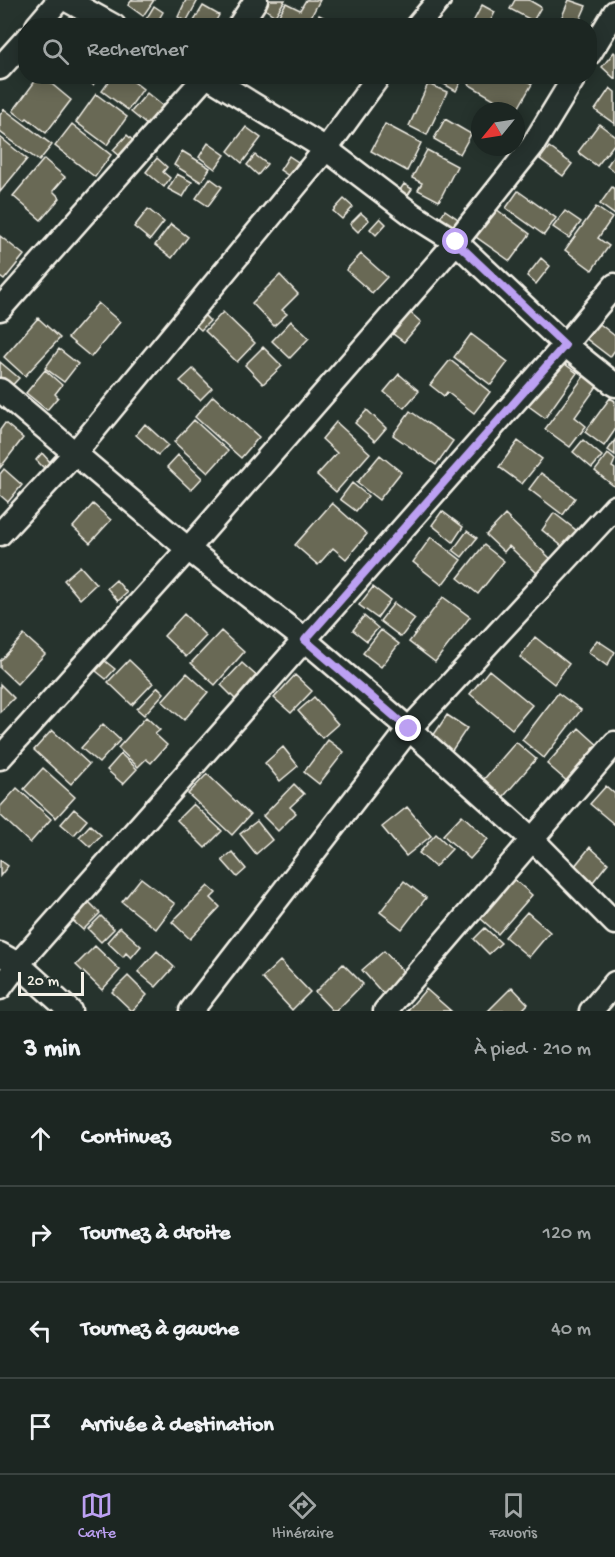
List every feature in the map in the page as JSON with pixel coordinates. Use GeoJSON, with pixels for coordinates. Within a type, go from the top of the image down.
{"type":"FeatureCollection","features":[{"type":"Feature","properties":{"kind":"street"},"geometry":{"type":"LineString","coordinates":[[44,18],[59,0]]}},
{"type":"Feature","properties":{"kind":"street"},"geometry":{"type":"LineString","coordinates":[[67,0],[100,18]]}},
{"type":"Feature","properties":{"kind":"street"},"geometry":{"type":"LineString","coordinates":[[244,18],[256,0]]}},
{"type":"Feature","properties":{"kind":"street"},"geometry":{"type":"LineString","coordinates":[[424,18],[439,0]]}},
{"type":"Feature","properties":{"kind":"street"},"geometry":{"type":"LineString","coordinates":[[597,42],[615,12]]}},
{"type":"Feature","properties":{"kind":"street"},"geometry":{"type":"LineString","coordinates":[[0,68],[18,48]]}},
{"type":"Feature","properties":{"kind":"street"},"geometry":{"type":"LineString","coordinates":[[0,309],[200,84]]}},
{"type":"Feature","properties":{"kind":"street"},"geometry":{"type":"LineString","coordinates":[[220,84],[326,149],[413,215],[456,242],[565,345],[615,385]]}},
{"type":"Feature","properties":{"kind":"street"},"geometry":{"type":"LineString","coordinates":[[0,534],[75,453],[326,149],[373,84]]}},
{"type":"Feature","properties":{"kind":"street"},"geometry":{"type":"LineString","coordinates":[[0,758],[188,549],[456,242],[533,145],[570,84]]}},
{"type":"Feature","properties":{"kind":"street"},"geometry":{"type":"LineString","coordinates":[[0,988],[9,959],[305,640],[565,345],[615,285]]}},
{"type":"Feature","properties":{"kind":"street"},"geometry":{"type":"LineString","coordinates":[[0,390],[188,549],[305,640],[409,729],[533,840],[615,923]]}},
{"type":"Feature","properties":{"kind":"street"},"geometry":{"type":"LineString","coordinates":[[191,1011],[409,729],[615,507]]}},
{"type":"Feature","properties":{"kind":"street"},"geometry":{"type":"LineString","coordinates":[[385,1011],[615,743]]}},
{"type":"Feature","properties":{"kind":"street"},"geometry":{"type":"LineString","coordinates":[[9,959],[70,1011]]}},
{"type":"Feature","properties":{"kind":"street"},"geometry":{"type":"LineString","coordinates":[[591,1011],[615,983]]}},
{"type":"Feature","properties":{"kind":"building"},"geometry":{"type":"Polygon","coordinates":[[[132,0],[154,0],[143,16],[128,5],[132,0]]]}},
{"type":"Feature","properties":{"kind":"building"},"geometry":{"type":"Polygon","coordinates":[[[186,0],[198,0],[188,18],[178,17],[186,0]]]}},
{"type":"Feature","properties":{"kind":"building"},"geometry":{"type":"Polygon","coordinates":[[[266,0],[285,0],[275,16],[262,7],[266,0]]]}},
{"type":"Feature","properties":{"kind":"building"},"geometry":{"type":"Polygon","coordinates":[[[306,0],[320,0],[310,18],[277,18],[286,3],[300,10],[306,0]]]}},
{"type":"Feature","properties":{"kind":"building"},"geometry":{"type":"Polygon","coordinates":[[[515,0],[529,0],[541,7],[535,18],[527,18],[510,9],[515,0]]]}},
{"type":"Feature","properties":{"kind":"building"},"geometry":{"type":"Polygon","coordinates":[[[569,0],[586,6],[581,18],[561,18],[569,0]]]}},
{"type":"Feature","properties":{"kind":"building"},"geometry":{"type":"Polygon","coordinates":[[[482,5],[495,12],[492,18],[475,18],[482,5]]]}},
{"type":"Feature","properties":{"kind":"building"},"geometry":{"type":"Polygon","coordinates":[[[154,6],[163,12],[160,18],[147,18],[154,6]]]}},
{"type":"Feature","properties":{"kind":"building"},"geometry":{"type":"Polygon","coordinates":[[[203,6],[219,15],[217,18],[196,18],[203,6]]]}},
{"type":"Feature","properties":{"kind":"building"},"geometry":{"type":"Polygon","coordinates":[[[615,53],[615,79],[602,67],[615,53]]]}},
{"type":"Feature","properties":{"kind":"building"},"geometry":{"type":"Polygon","coordinates":[[[33,84],[52,84],[71,100],[46,133],[27,118],[25,120],[13,111],[33,84]]]}},
{"type":"Feature","properties":{"kind":"building"},"geometry":{"type":"Polygon","coordinates":[[[107,84],[136,84],[143,89],[128,110],[102,91],[107,84]]]}},
{"type":"Feature","properties":{"kind":"building"},"geometry":{"type":"Polygon","coordinates":[[[428,84],[447,92],[427,135],[409,126],[428,84]]]}},
{"type":"Feature","properties":{"kind":"building"},"geometry":{"type":"Polygon","coordinates":[[[444,84],[460,84],[456,91],[444,84]]]}},
{"type":"Feature","properties":{"kind":"building"},"geometry":{"type":"Polygon","coordinates":[[[468,84],[532,84],[522,102],[499,102],[468,84]]]}},
{"type":"Feature","properties":{"kind":"building"},"geometry":{"type":"Polygon","coordinates":[[[610,88],[615,92],[615,124],[595,110],[610,88]]]}},
{"type":"Feature","properties":{"kind":"building"},"geometry":{"type":"Polygon","coordinates":[[[147,93],[164,107],[148,126],[131,112],[147,93]]]}},
{"type":"Feature","properties":{"kind":"building"},"geometry":{"type":"Polygon","coordinates":[[[96,94],[127,117],[107,145],[76,122],[96,94]]]}},
{"type":"Feature","properties":{"kind":"building"},"geometry":{"type":"Polygon","coordinates":[[[4,109],[52,145],[39,161],[0,132],[0,115],[4,109]]]}},
{"type":"Feature","properties":{"kind":"building"},"geometry":{"type":"Polygon","coordinates":[[[445,119],[471,134],[460,154],[434,139],[445,119]]]}},
{"type":"Feature","properties":{"kind":"building"},"geometry":{"type":"Polygon","coordinates":[[[72,124],[111,155],[95,177],[55,146],[72,124]]]}},
{"type":"Feature","properties":{"kind":"building"},"geometry":{"type":"Polygon","coordinates":[[[385,124],[421,143],[407,171],[371,151],[385,124]]]}},
{"type":"Feature","properties":{"kind":"building"},"geometry":{"type":"Polygon","coordinates":[[[599,124],[615,136],[615,143],[597,166],[578,152],[599,124]]]}},
{"type":"Feature","properties":{"kind":"building"},"geometry":{"type":"Polygon","coordinates":[[[246,127],[261,138],[242,163],[228,151],[246,127]]]}},
{"type":"Feature","properties":{"kind":"building"},"geometry":{"type":"Polygon","coordinates":[[[127,135],[138,145],[124,160],[113,150],[127,135]]]}},
{"type":"Feature","properties":{"kind":"building"},"geometry":{"type":"Polygon","coordinates":[[[0,137],[27,159],[0,192],[0,137]]]}},
{"type":"Feature","properties":{"kind":"building"},"geometry":{"type":"Polygon","coordinates":[[[208,143],[225,155],[215,169],[199,157],[208,143]]]}},
{"type":"Feature","properties":{"kind":"building"},"geometry":{"type":"Polygon","coordinates":[[[549,147],[572,164],[563,176],[540,159],[549,147]]]}},
{"type":"Feature","properties":{"kind":"building"},"geometry":{"type":"Polygon","coordinates":[[[427,150],[457,166],[439,201],[418,190],[422,183],[412,178],[427,150]]]}},
{"type":"Feature","properties":{"kind":"building"},"geometry":{"type":"Polygon","coordinates":[[[182,151],[210,168],[201,182],[174,165],[182,151]]]}},
{"type":"Feature","properties":{"kind":"building"},"geometry":{"type":"Polygon","coordinates":[[[615,153],[615,172],[607,166],[615,153]]]}},
{"type":"Feature","properties":{"kind":"building"},"geometry":{"type":"Polygon","coordinates":[[[255,155],[267,164],[258,175],[247,165],[255,155]]]}},
{"type":"Feature","properties":{"kind":"building"},"geometry":{"type":"Polygon","coordinates":[[[289,156],[298,162],[289,176],[280,170],[289,156]]]}},
{"type":"Feature","properties":{"kind":"building"},"geometry":{"type":"Polygon","coordinates":[[[157,158],[167,167],[163,172],[170,178],[164,187],[146,172],[157,158]]]}},
{"type":"Feature","properties":{"kind":"building"},"geometry":{"type":"Polygon","coordinates":[[[44,159],[65,177],[53,191],[60,198],[41,220],[13,196],[44,159]]]}},
{"type":"Feature","properties":{"kind":"building"},"geometry":{"type":"Polygon","coordinates":[[[177,174],[192,182],[183,197],[168,189],[177,174]]]}},
{"type":"Feature","properties":{"kind":"building"},"geometry":{"type":"Polygon","coordinates":[[[210,178],[222,187],[208,206],[196,198],[210,178]]]}},
{"type":"Feature","properties":{"kind":"building"},"geometry":{"type":"Polygon","coordinates":[[[404,184],[412,189],[404,201],[396,196],[404,184]]]}},
{"type":"Feature","properties":{"kind":"building"},"geometry":{"type":"Polygon","coordinates":[[[612,187],[615,189],[615,215],[600,204],[612,187]]]}},
{"type":"Feature","properties":{"kind":"building"},"geometry":{"type":"Polygon","coordinates":[[[518,191],[556,218],[544,235],[506,208],[518,191]]]}},
{"type":"Feature","properties":{"kind":"building"},"geometry":{"type":"Polygon","coordinates":[[[344,199],[353,207],[342,219],[333,211],[344,199]]]}},
{"type":"Feature","properties":{"kind":"building"},"geometry":{"type":"Polygon","coordinates":[[[596,207],[612,218],[598,238],[609,246],[592,270],[565,250],[596,207]]]}},
{"type":"Feature","properties":{"kind":"building"},"geometry":{"type":"Polygon","coordinates":[[[148,209],[164,222],[150,240],[134,227],[148,209]]]}},
{"type":"Feature","properties":{"kind":"building"},"geometry":{"type":"Polygon","coordinates":[[[496,209],[530,234],[510,261],[476,237],[496,209]]]}},
{"type":"Feature","properties":{"kind":"building"},"geometry":{"type":"Polygon","coordinates":[[[445,210],[458,219],[449,232],[436,224],[445,210]]]}},
{"type":"Feature","properties":{"kind":"building"},"geometry":{"type":"Polygon","coordinates":[[[565,211],[581,222],[569,238],[553,227],[565,211]]]}},
{"type":"Feature","properties":{"kind":"building"},"geometry":{"type":"Polygon","coordinates":[[[361,213],[369,220],[358,232],[350,224],[361,213]]]}},
{"type":"Feature","properties":{"kind":"building"},"geometry":{"type":"Polygon","coordinates":[[[380,218],[386,224],[376,235],[370,229],[380,218]]]}},
{"type":"Feature","properties":{"kind":"building"},"geometry":{"type":"Polygon","coordinates":[[[171,224],[188,237],[172,258],[155,245],[171,224]]]}},
{"type":"Feature","properties":{"kind":"building"},"geometry":{"type":"Polygon","coordinates":[[[0,236],[24,255],[4,280],[0,277],[0,236]]]}},
{"type":"Feature","properties":{"kind":"building"},"geometry":{"type":"Polygon","coordinates":[[[361,254],[387,277],[372,293],[346,270],[361,254]]]}},
{"type":"Feature","properties":{"kind":"building"},"geometry":{"type":"Polygon","coordinates":[[[541,258],[550,266],[536,284],[527,276],[541,258]]]}},
{"type":"Feature","properties":{"kind":"building"},"geometry":{"type":"Polygon","coordinates":[[[280,275],[298,294],[282,310],[287,314],[274,326],[252,303],[280,275]]]}},
{"type":"Feature","properties":{"kind":"building"},"geometry":{"type":"Polygon","coordinates":[[[98,303],[120,322],[91,357],[68,338],[98,303]]]}},
{"type":"Feature","properties":{"kind":"building"},"geometry":{"type":"Polygon","coordinates":[[[406,309],[421,322],[404,342],[389,331],[406,309]]]}},
{"type":"Feature","properties":{"kind":"building"},"geometry":{"type":"Polygon","coordinates":[[[200,311],[210,321],[201,330],[191,321],[200,311]]]}},
{"type":"Feature","properties":{"kind":"building"},"geometry":{"type":"Polygon","coordinates":[[[223,312],[255,343],[237,362],[205,331],[223,312]]]}},
{"type":"Feature","properties":{"kind":"building"},"geometry":{"type":"Polygon","coordinates":[[[38,318],[60,338],[25,376],[4,357],[38,318]]]}},
{"type":"Feature","properties":{"kind":"building"},"geometry":{"type":"Polygon","coordinates":[[[291,321],[309,338],[290,358],[272,341],[291,321]]]}},
{"type":"Feature","properties":{"kind":"building"},"geometry":{"type":"Polygon","coordinates":[[[596,321],[615,336],[615,350],[610,357],[584,337],[596,321]]]}},
{"type":"Feature","properties":{"kind":"building"},"geometry":{"type":"Polygon","coordinates":[[[471,334],[508,362],[491,385],[454,357],[471,334]]]}},
{"type":"Feature","properties":{"kind":"building"},"geometry":{"type":"Polygon","coordinates":[[[263,347],[282,366],[263,384],[245,365],[263,347]]]}},
{"type":"Feature","properties":{"kind":"building"},"geometry":{"type":"Polygon","coordinates":[[[59,349],[78,364],[64,382],[45,368],[59,349]]]}},
{"type":"Feature","properties":{"kind":"building"},"geometry":{"type":"Polygon","coordinates":[[[558,359],[577,373],[545,418],[526,404],[558,359]]]}},
{"type":"Feature","properties":{"kind":"building"},"geometry":{"type":"Polygon","coordinates":[[[450,360],[490,392],[474,413],[447,392],[444,396],[430,385],[450,360]]]}},
{"type":"Feature","properties":{"kind":"building"},"geometry":{"type":"Polygon","coordinates":[[[0,362],[19,378],[7,391],[0,385],[0,362]]]}},
{"type":"Feature","properties":{"kind":"building"},"geometry":{"type":"Polygon","coordinates":[[[193,369],[212,388],[200,400],[180,381],[193,369]]]}},
{"type":"Feature","properties":{"kind":"building"},"geometry":{"type":"Polygon","coordinates":[[[45,370],[62,385],[55,394],[58,397],[47,410],[26,393],[45,370]]]}},
{"type":"Feature","properties":{"kind":"building"},"geometry":{"type":"Polygon","coordinates":[[[587,372],[600,382],[575,417],[586,426],[570,447],[545,429],[587,372]]]}},
{"type":"Feature","properties":{"kind":"building"},"geometry":{"type":"Polygon","coordinates":[[[399,374],[419,391],[404,408],[384,392],[399,374]]]}},
{"type":"Feature","properties":{"kind":"building"},"geometry":{"type":"Polygon","coordinates":[[[213,396],[259,437],[241,458],[195,417],[213,396]]]}},
{"type":"Feature","properties":{"kind":"building"},"geometry":{"type":"Polygon","coordinates":[[[610,398],[615,401],[615,430],[604,446],[585,432],[610,398]]]}},
{"type":"Feature","properties":{"kind":"building"},"geometry":{"type":"Polygon","coordinates":[[[367,410],[386,428],[375,441],[355,423],[367,410]]]}},
{"type":"Feature","properties":{"kind":"building"},"geometry":{"type":"Polygon","coordinates":[[[410,411],[453,441],[436,465],[393,435],[410,411]]]}},
{"type":"Feature","properties":{"kind":"building"},"geometry":{"type":"Polygon","coordinates":[[[194,420],[228,451],[208,473],[174,442],[194,420]]]}},
{"type":"Feature","properties":{"kind":"building"},"geometry":{"type":"Polygon","coordinates":[[[336,422],[370,453],[336,492],[317,475],[337,453],[322,439],[336,422]]]}},
{"type":"Feature","properties":{"kind":"building"},"geometry":{"type":"Polygon","coordinates":[[[5,423],[23,438],[0,468],[0,430],[5,423]]]}},
{"type":"Feature","properties":{"kind":"building"},"geometry":{"type":"Polygon","coordinates":[[[145,424],[168,445],[158,455],[136,435],[145,424]]]}},
{"type":"Feature","properties":{"kind":"building"},"geometry":{"type":"Polygon","coordinates":[[[583,440],[602,456],[592,468],[573,452],[583,440]]]}},
{"type":"Feature","properties":{"kind":"building"},"geometry":{"type":"Polygon","coordinates":[[[615,440],[615,455],[608,450],[615,440]]]}},
{"type":"Feature","properties":{"kind":"building"},"geometry":{"type":"Polygon","coordinates":[[[518,441],[542,459],[522,484],[499,467],[518,441]]]}},
{"type":"Feature","properties":{"kind":"building"},"geometry":{"type":"Polygon","coordinates":[[[42,453],[51,463],[45,469],[36,460],[42,453]]]}},
{"type":"Feature","properties":{"kind":"building"},"geometry":{"type":"Polygon","coordinates":[[[608,454],[615,460],[612,467],[615,469],[615,487],[595,471],[608,454]]]}},
{"type":"Feature","properties":{"kind":"building"},"geometry":{"type":"Polygon","coordinates":[[[178,455],[202,478],[191,490],[167,467],[178,455]]]}},
{"type":"Feature","properties":{"kind":"building"},"geometry":{"type":"Polygon","coordinates":[[[380,455],[401,472],[379,500],[357,483],[380,455]]]}},
{"type":"Feature","properties":{"kind":"building"},"geometry":{"type":"Polygon","coordinates":[[[4,469],[22,485],[8,502],[0,495],[0,474],[4,469]]]}},
{"type":"Feature","properties":{"kind":"building"},"geometry":{"type":"Polygon","coordinates":[[[541,473],[575,498],[563,515],[529,489],[541,473]]]}},
{"type":"Feature","properties":{"kind":"building"},"geometry":{"type":"Polygon","coordinates":[[[352,483],[368,496],[356,511],[340,499],[352,483]]]}},
{"type":"Feature","properties":{"kind":"building"},"geometry":{"type":"Polygon","coordinates":[[[332,503],[367,534],[346,559],[333,548],[318,565],[295,545],[332,503]]]}},
{"type":"Feature","properties":{"kind":"building"},"geometry":{"type":"Polygon","coordinates":[[[93,504],[111,520],[90,543],[73,527],[93,504]]]}},
{"type":"Feature","properties":{"kind":"building"},"geometry":{"type":"Polygon","coordinates":[[[442,511],[463,527],[453,542],[432,525],[442,511]]]}},
{"type":"Feature","properties":{"kind":"building"},"geometry":{"type":"Polygon","coordinates":[[[554,513],[581,534],[568,551],[542,530],[554,513]]]}},
{"type":"Feature","properties":{"kind":"building"},"geometry":{"type":"Polygon","coordinates":[[[505,515],[552,560],[538,574],[509,546],[504,552],[486,535],[505,515]]]}},
{"type":"Feature","properties":{"kind":"building"},"geometry":{"type":"Polygon","coordinates":[[[467,531],[477,538],[462,557],[453,550],[467,531]]]}},
{"type":"Feature","properties":{"kind":"building"},"geometry":{"type":"Polygon","coordinates":[[[431,537],[461,560],[442,585],[413,562],[431,537]]]}},
{"type":"Feature","properties":{"kind":"building"},"geometry":{"type":"Polygon","coordinates":[[[484,545],[504,561],[478,594],[458,578],[484,545]]]}},
{"type":"Feature","properties":{"kind":"building"},"geometry":{"type":"Polygon","coordinates":[[[80,566],[96,584],[80,599],[64,580],[80,566]]]}},
{"type":"Feature","properties":{"kind":"building"},"geometry":{"type":"Polygon","coordinates":[[[116,580],[127,593],[118,601],[107,588],[116,580]]]}},
{"type":"Feature","properties":{"kind":"building"},"geometry":{"type":"Polygon","coordinates":[[[373,587],[390,600],[377,618],[359,605],[373,587]]]}},
{"type":"Feature","properties":{"kind":"building"},"geometry":{"type":"Polygon","coordinates":[[[443,597],[470,617],[435,662],[409,642],[443,597]]]}},
{"type":"Feature","properties":{"kind":"building"},"geometry":{"type":"Polygon","coordinates":[[[394,603],[415,619],[401,637],[380,621],[394,603]]]}},
{"type":"Feature","properties":{"kind":"building"},"geometry":{"type":"Polygon","coordinates":[[[184,614],[206,636],[186,657],[164,636],[184,614]]]}},
{"type":"Feature","properties":{"kind":"building"},"geometry":{"type":"Polygon","coordinates":[[[364,616],[378,628],[367,641],[353,630],[364,616]]]}},
{"type":"Feature","properties":{"kind":"building"},"geometry":{"type":"Polygon","coordinates":[[[381,630],[399,644],[381,667],[363,653],[381,630]]]}},
{"type":"Feature","properties":{"kind":"building"},"geometry":{"type":"Polygon","coordinates":[[[221,631],[244,652],[215,685],[191,663],[221,631]]]}},
{"type":"Feature","properties":{"kind":"building"},"geometry":{"type":"Polygon","coordinates":[[[24,635],[45,654],[17,684],[0,668],[0,661],[24,635]]]}},
{"type":"Feature","properties":{"kind":"building"},"geometry":{"type":"Polygon","coordinates":[[[535,637],[569,664],[554,684],[520,657],[535,637]]]}},
{"type":"Feature","properties":{"kind":"building"},"geometry":{"type":"Polygon","coordinates":[[[597,640],[615,652],[607,666],[588,652],[597,640]]]}},
{"type":"Feature","properties":{"kind":"building"},"geometry":{"type":"Polygon","coordinates":[[[129,660],[153,683],[132,705],[108,682],[129,660]]]}},
{"type":"Feature","properties":{"kind":"building"},"geometry":{"type":"Polygon","coordinates":[[[105,661],[115,669],[106,679],[96,671],[105,661]]]}},
{"type":"Feature","properties":{"kind":"building"},"geometry":{"type":"Polygon","coordinates":[[[242,663],[260,679],[238,702],[221,685],[242,663]]]}},
{"type":"Feature","properties":{"kind":"building"},"geometry":{"type":"Polygon","coordinates":[[[489,670],[532,705],[512,729],[470,694],[489,670]]]}},
{"type":"Feature","properties":{"kind":"building"},"geometry":{"type":"Polygon","coordinates":[[[187,673],[208,692],[184,720],[162,701],[187,673]]]}},
{"type":"Feature","properties":{"kind":"building"},"geometry":{"type":"Polygon","coordinates":[[[295,675],[312,691],[291,713],[274,698],[295,675]]]}},
{"type":"Feature","properties":{"kind":"building"},"geometry":{"type":"Polygon","coordinates":[[[0,684],[14,698],[0,712],[0,684]]]}},
{"type":"Feature","properties":{"kind":"building"},"geometry":{"type":"Polygon","coordinates":[[[158,687],[164,693],[144,715],[137,709],[158,687]]]}},
{"type":"Feature","properties":{"kind":"building"},"geometry":{"type":"Polygon","coordinates":[[[558,693],[581,710],[544,758],[522,740],[558,693]]]}},
{"type":"Feature","properties":{"kind":"building"},"geometry":{"type":"Polygon","coordinates":[[[314,697],[338,724],[322,738],[298,711],[314,697]]]}},
{"type":"Feature","properties":{"kind":"building"},"geometry":{"type":"Polygon","coordinates":[[[447,715],[467,728],[451,752],[431,739],[447,715]]]}},
{"type":"Feature","properties":{"kind":"building"},"geometry":{"type":"Polygon","coordinates":[[[146,717],[160,730],[155,734],[167,745],[151,763],[146,759],[138,767],[118,748],[146,717]]]}},
{"type":"Feature","properties":{"kind":"building"},"geometry":{"type":"Polygon","coordinates":[[[103,724],[120,740],[99,763],[81,748],[103,724]]]}},
{"type":"Feature","properties":{"kind":"building"},"geometry":{"type":"Polygon","coordinates":[[[579,728],[600,747],[569,783],[547,764],[579,728]]]}},
{"type":"Feature","properties":{"kind":"building"},"geometry":{"type":"Polygon","coordinates":[[[52,730],[89,764],[71,784],[34,750],[52,730]]]}},
{"type":"Feature","properties":{"kind":"building"},"geometry":{"type":"Polygon","coordinates":[[[328,740],[344,752],[319,784],[304,772],[328,740]]]}},
{"type":"Feature","properties":{"kind":"building"},"geometry":{"type":"Polygon","coordinates":[[[516,742],[536,759],[498,803],[478,786],[516,742]]]}},
{"type":"Feature","properties":{"kind":"building"},"geometry":{"type":"Polygon","coordinates":[[[283,747],[298,766],[280,781],[265,763],[283,747]]]}},
{"type":"Feature","properties":{"kind":"building"},"geometry":{"type":"Polygon","coordinates":[[[121,754],[137,769],[123,784],[107,770],[121,754]]]}},
{"type":"Feature","properties":{"kind":"building"},"geometry":{"type":"Polygon","coordinates":[[[43,768],[75,797],[56,818],[24,789],[43,768]]]}},
{"type":"Feature","properties":{"kind":"building"},"geometry":{"type":"Polygon","coordinates":[[[207,774],[250,815],[232,835],[188,794],[207,774]]]}},
{"type":"Feature","properties":{"kind":"building"},"geometry":{"type":"Polygon","coordinates":[[[294,784],[304,794],[290,807],[296,813],[278,831],[263,816],[294,784]]]}},
{"type":"Feature","properties":{"kind":"building"},"geometry":{"type":"Polygon","coordinates":[[[606,786],[615,794],[615,825],[590,804],[606,786]]]}},
{"type":"Feature","properties":{"kind":"building"},"geometry":{"type":"Polygon","coordinates":[[[17,788],[51,819],[30,843],[0,815],[0,807],[17,788]]]}},
{"type":"Feature","properties":{"kind":"building"},"geometry":{"type":"Polygon","coordinates":[[[193,804],[222,831],[205,848],[177,820],[193,804]]]}},
{"type":"Feature","properties":{"kind":"building"},"geometry":{"type":"Polygon","coordinates":[[[407,807],[431,836],[406,856],[382,827],[407,807]]]}},
{"type":"Feature","properties":{"kind":"building"},"geometry":{"type":"Polygon","coordinates":[[[74,809],[87,820],[74,835],[61,824],[74,809]]]}},
{"type":"Feature","properties":{"kind":"building"},"geometry":{"type":"Polygon","coordinates":[[[462,815],[488,839],[470,859],[443,835],[462,815]]]}},
{"type":"Feature","properties":{"kind":"building"},"geometry":{"type":"Polygon","coordinates":[[[257,821],[272,840],[256,854],[240,834],[257,821]]]}},
{"type":"Feature","properties":{"kind":"building"},"geometry":{"type":"Polygon","coordinates":[[[90,825],[101,835],[90,847],[79,837],[90,825]]]}},
{"type":"Feature","properties":{"kind":"building"},"geometry":{"type":"Polygon","coordinates":[[[436,834],[452,849],[435,867],[419,853],[436,834]]]}},
{"type":"Feature","properties":{"kind":"building"},"geometry":{"type":"Polygon","coordinates":[[[590,847],[608,863],[593,882],[574,867],[590,847]]]}},
{"type":"Feature","properties":{"kind":"building"},"geometry":{"type":"Polygon","coordinates":[[[232,852],[246,869],[237,877],[222,860],[232,852]]]}},
{"type":"Feature","properties":{"kind":"building"},"geometry":{"type":"Polygon","coordinates":[[[0,860],[8,866],[0,876],[0,860]]]}},
{"type":"Feature","properties":{"kind":"building"},"geometry":{"type":"Polygon","coordinates":[[[141,878],[175,904],[156,929],[122,902],[141,878]]]}},
{"type":"Feature","properties":{"kind":"building"},"geometry":{"type":"Polygon","coordinates":[[[514,879],[532,895],[498,934],[480,918],[514,879]]]}},
{"type":"Feature","properties":{"kind":"building"},"geometry":{"type":"Polygon","coordinates":[[[404,881],[426,898],[402,929],[380,912],[404,881]]]}},
{"type":"Feature","properties":{"kind":"building"},"geometry":{"type":"Polygon","coordinates":[[[208,886],[216,893],[211,898],[220,907],[190,939],[172,922],[208,886]]]}},
{"type":"Feature","properties":{"kind":"building"},"geometry":{"type":"Polygon","coordinates":[[[87,900],[100,913],[83,930],[70,918],[87,900]]]}},
{"type":"Feature","properties":{"kind":"building"},"geometry":{"type":"Polygon","coordinates":[[[527,912],[550,932],[529,957],[505,937],[527,912]]]}},
{"type":"Feature","properties":{"kind":"building"},"geometry":{"type":"Polygon","coordinates":[[[101,916],[114,929],[101,942],[88,929],[101,916]]]}},
{"type":"Feature","properties":{"kind":"building"},"geometry":{"type":"Polygon","coordinates":[[[120,927],[141,946],[131,958],[126,953],[123,957],[107,942],[120,927]]]}},
{"type":"Feature","properties":{"kind":"building"},"geometry":{"type":"Polygon","coordinates":[[[485,928],[501,943],[489,954],[474,939],[485,928]]]}},
{"type":"Feature","properties":{"kind":"building"},"geometry":{"type":"Polygon","coordinates":[[[95,946],[120,970],[102,990],[76,965],[95,946]]]}},
{"type":"Feature","properties":{"kind":"building"},"geometry":{"type":"Polygon","coordinates":[[[157,951],[174,967],[156,987],[138,972],[157,951]]]}},
{"type":"Feature","properties":{"kind":"building"},"geometry":{"type":"Polygon","coordinates":[[[384,951],[407,976],[385,996],[362,970],[384,951]]]}},
{"type":"Feature","properties":{"kind":"building"},"geometry":{"type":"Polygon","coordinates":[[[280,961],[310,992],[292,1010],[262,978],[280,961]]]}},
{"type":"Feature","properties":{"kind":"building"},"geometry":{"type":"Polygon","coordinates":[[[343,964],[363,984],[336,1011],[333,1011],[315,992],[343,964]]]}},
{"type":"Feature","properties":{"kind":"building"},"geometry":{"type":"Polygon","coordinates":[[[128,976],[147,995],[132,1011],[112,992],[128,976]]]}},
{"type":"Feature","properties":{"kind":"building"},"geometry":{"type":"Polygon","coordinates":[[[512,987],[528,1004],[521,1011],[488,1011],[512,987]]]}},
{"type":"Feature","properties":{"kind":"building"},"geometry":{"type":"Polygon","coordinates":[[[426,989],[451,1011],[407,1011],[426,989]]]}},
{"type":"Feature","properties":{"kind":"route"},"geometry":{"type":"LineString","coordinates":[[409,729],[305,640],[565,345],[456,242]]}}]}
